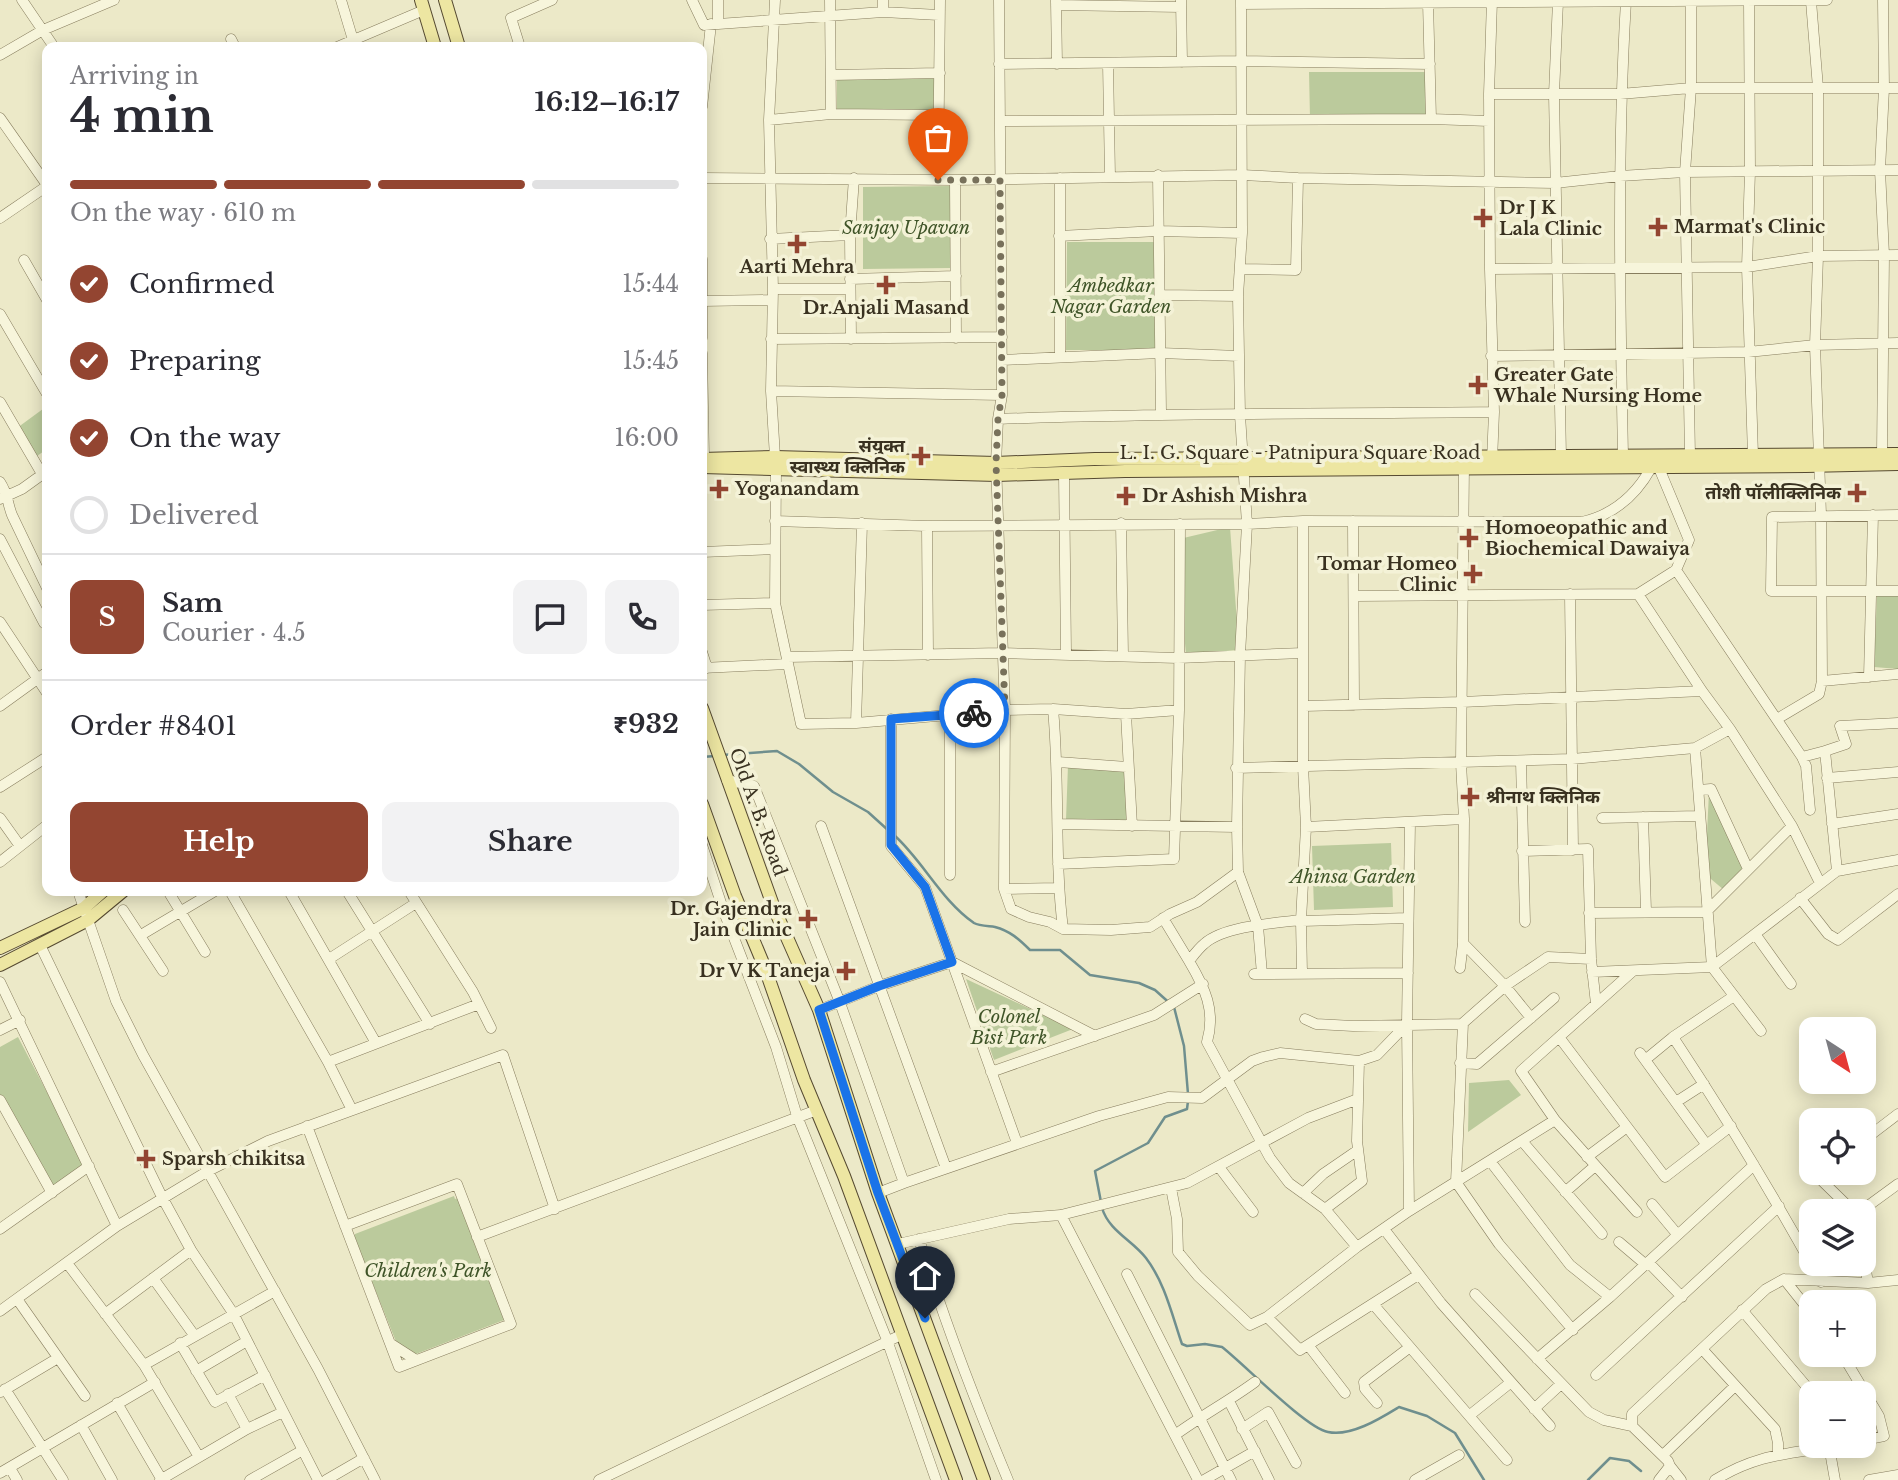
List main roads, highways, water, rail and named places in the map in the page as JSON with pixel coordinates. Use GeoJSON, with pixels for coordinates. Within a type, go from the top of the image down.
{"type":"FeatureCollection","features":[{"type":"Feature","properties":{"kind":"main road"},"geometry":{"type":"LineString","coordinates":[[445,0],[458,42]]}},
{"type":"Feature","properties":{"kind":"main road"},"geometry":{"type":"LineString","coordinates":[[422,5],[433,42]]}},
{"type":"Feature","properties":{"kind":"main road","name":"L. I. G. Square - Patnipura Square Road"},"geometry":{"type":"LineString","coordinates":[[707,461],[1064,473],[1242,465],[1464,463],[1655,468],[1818,461],[1898,454]]}},
{"type":"Feature","properties":{"kind":"main road","name":"L. I. G. Square - Patnipura Square Road"},"geometry":{"type":"LineString","coordinates":[[1492,463],[1561,456],[1753,456],[1898,464]]}},
{"type":"Feature","properties":{"kind":"main road","name":"L. I. G. Square - Patnipura Square Road"},"geometry":{"type":"LineString","coordinates":[[996,469],[1095,459],[1242,465]]}},
{"type":"Feature","properties":{"kind":"main road","name":"Old A. B. Road"},"geometry":{"type":"LineString","coordinates":[[707,724],[774,908],[819,1010],[878,1193],[984,1480]]}},
{"type":"Feature","properties":{"kind":"main road"},"geometry":{"type":"LineString","coordinates":[[707,818],[765,968],[804,1080],[844,1175],[956,1480]]}},
{"type":"Feature","properties":{"kind":"main road"},"geometry":{"type":"LineString","coordinates":[[0,948],[86,914],[99,896]]}},
{"type":"Feature","properties":{"kind":"main road"},"geometry":{"type":"LineString","coordinates":[[0,965],[40,945],[114,896]]}},
{"type":"Feature","properties":{"kind":"waterway"},"geometry":{"type":"LineString","coordinates":[[722,755],[777,751],[799,764],[833,792],[868,812],[889,831]]}},
{"type":"Feature","properties":{"kind":"waterway"},"geometry":{"type":"LineString","coordinates":[[707,757],[715,756]]}},
{"type":"Feature","properties":{"kind":"waterway"},"geometry":{"type":"LineString","coordinates":[[894,835],[942,892],[974,923],[1005,931],[1030,950],[1060,950],[1090,975],[1139,983],[1155,990],[1174,1007],[1184,1046],[1188,1094]]}},
{"type":"Feature","properties":{"kind":"waterway"},"geometry":{"type":"LineString","coordinates":[[1101,1202],[1095,1171],[1148,1143],[1165,1117],[1187,1109],[1188,1101]]}},
{"type":"Feature","properties":{"kind":"waterway"},"geometry":{"type":"LineString","coordinates":[[1102,1208],[1115,1229],[1153,1268],[1182,1344],[1222,1347],[1291,1408],[1328,1432],[1356,1429],[1399,1407],[1427,1416],[1455,1433],[1484,1480]]}},
{"type":"Feature","properties":{"kind":"waterway"},"geometry":{"type":"LineString","coordinates":[[1588,1480],[1610,1458],[1629,1461],[1641,1471]]}},
{"type":"Feature","properties":{"kind":"place","name":"Dr J K Lala Clinic"},"geometry":{"type":"Point","coordinates":[1483,218]}},
{"type":"Feature","properties":{"kind":"place","name":"Marmat's Clinic"},"geometry":{"type":"Point","coordinates":[1658,227]}},
{"type":"Feature","properties":{"kind":"place","name":"Aarti Mehra"},"geometry":{"type":"Point","coordinates":[797,244]}},
{"type":"Feature","properties":{"kind":"place","name":"Dr.Anjali Masand"},"geometry":{"type":"Point","coordinates":[886,285]}},
{"type":"Feature","properties":{"kind":"place","name":"Greater Gate Whale Nursing Home"},"geometry":{"type":"Point","coordinates":[1478,385]}},
{"type":"Feature","properties":{"kind":"place","name":"संयुक्त स्वास्थ्य क्लिनिक"},"geometry":{"type":"Point","coordinates":[921,456]}},
{"type":"Feature","properties":{"kind":"place","name":"Yoganandam"},"geometry":{"type":"Point","coordinates":[719,489]}},
{"type":"Feature","properties":{"kind":"place","name":"तोशी पॉलीक्लिनिक"},"geometry":{"type":"Point","coordinates":[1857,493]}},
{"type":"Feature","properties":{"kind":"place","name":"Dr Ashish Mishra"},"geometry":{"type":"Point","coordinates":[1126,496]}},
{"type":"Feature","properties":{"kind":"place","name":"Homoeopathic and Biochemical Dawaiya"},"geometry":{"type":"Point","coordinates":[1469,538]}},
{"type":"Feature","properties":{"kind":"place","name":"Tomar Homeo Clinic"},"geometry":{"type":"Point","coordinates":[1473,574]}},
{"type":"Feature","properties":{"kind":"place","name":"श्रीनाथ क्लिनिक"},"geometry":{"type":"Point","coordinates":[1470,797]}},
{"type":"Feature","properties":{"kind":"place","name":"Dr. Gajendra Jain Clinic"},"geometry":{"type":"Point","coordinates":[808,919]}},
{"type":"Feature","properties":{"kind":"place","name":"Dr V K Taneja"},"geometry":{"type":"Point","coordinates":[846,971]}},
{"type":"Feature","properties":{"kind":"place","name":"Sparsh chikitsa"},"geometry":{"type":"Point","coordinates":[146,1159]}},
{"type":"Feature","properties":{"kind":"park label","name":"Sanjay Upavan"},"geometry":{"type":"Point","coordinates":[906,228]}},
{"type":"Feature","properties":{"kind":"park label","name":"Ambedkar Nagar Garden"},"geometry":{"type":"Point","coordinates":[1111,296]}},
{"type":"Feature","properties":{"kind":"park label","name":"Ahinsa Garden"},"geometry":{"type":"Point","coordinates":[1353,877]}},
{"type":"Feature","properties":{"kind":"park label","name":"Colonel Bist Park"},"geometry":{"type":"Point","coordinates":[1009,1027]}},
{"type":"Feature","properties":{"kind":"park label","name":"Children's Park"},"geometry":{"type":"Point","coordinates":[428,1271]}}]}
